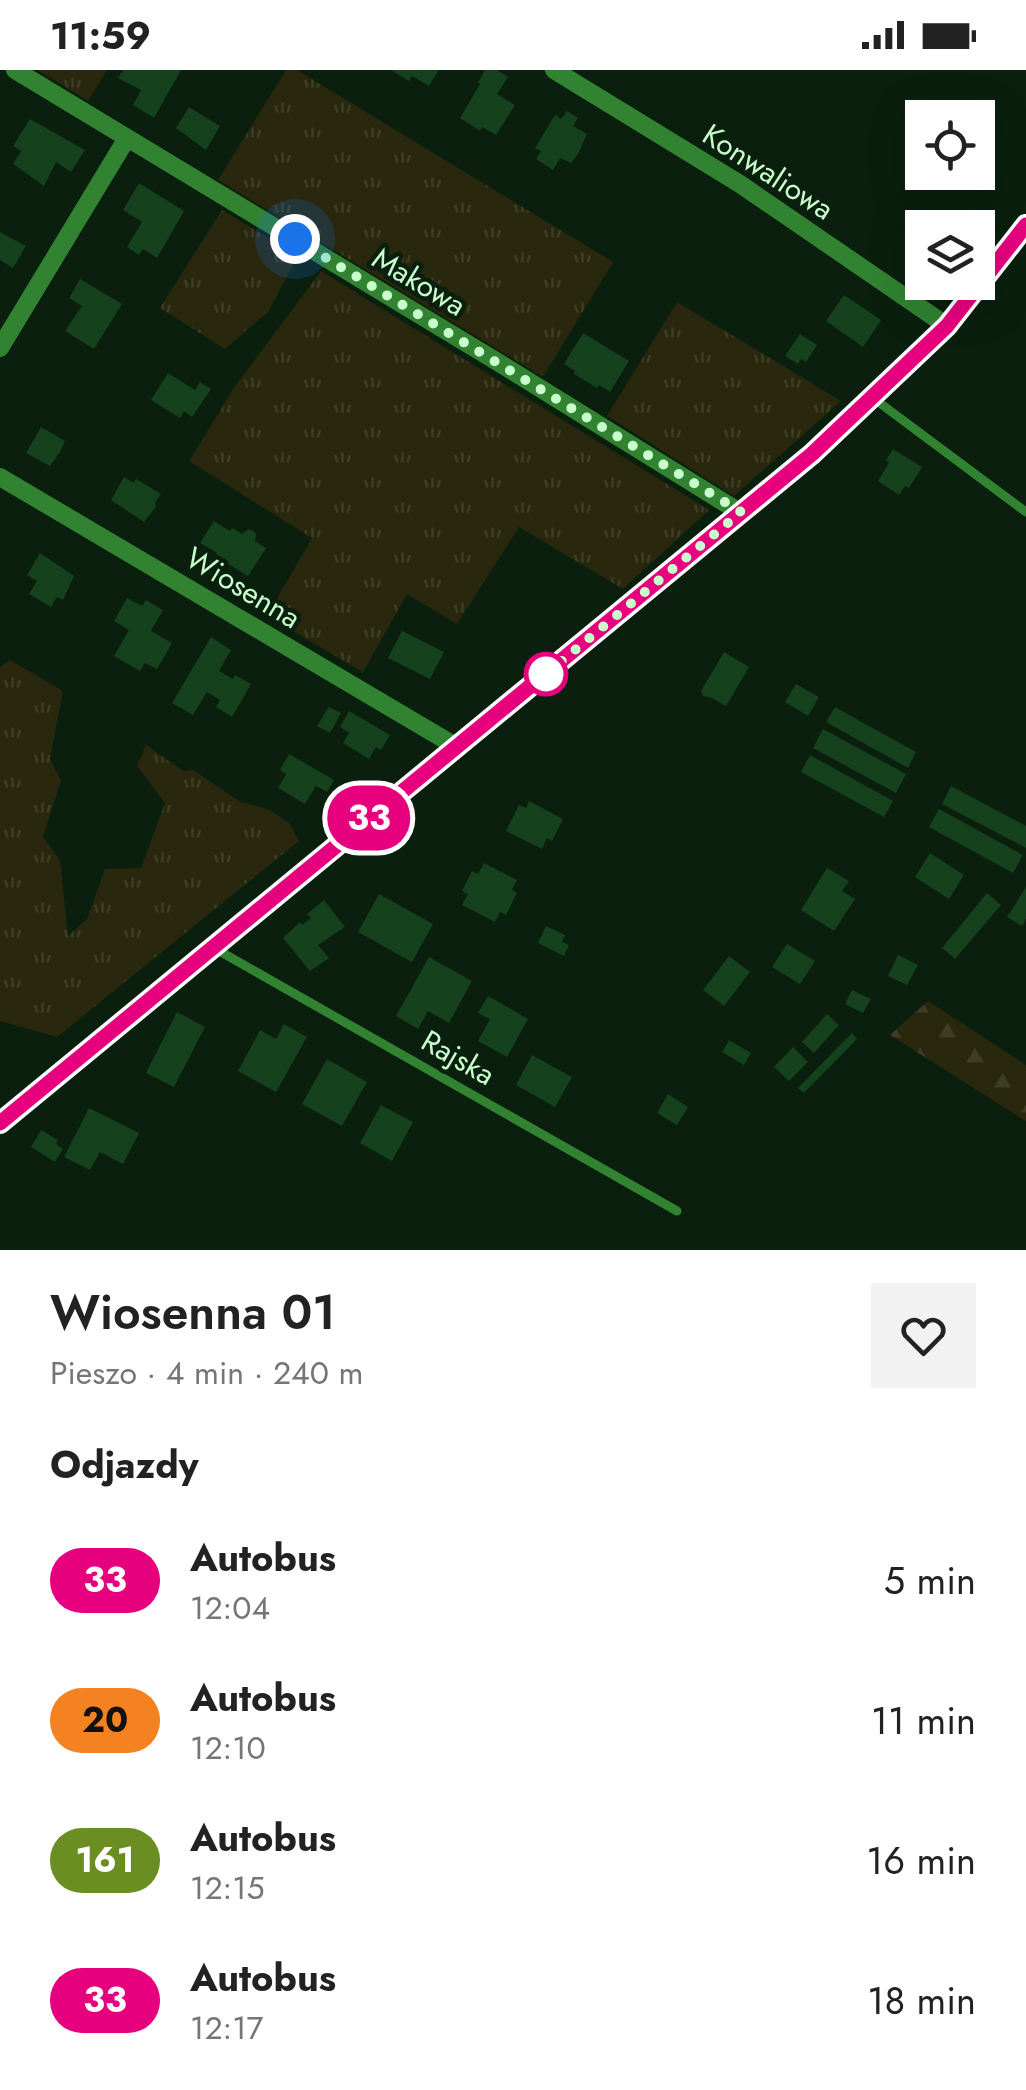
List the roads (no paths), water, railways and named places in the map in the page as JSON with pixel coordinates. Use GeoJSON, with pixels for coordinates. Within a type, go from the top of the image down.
{"type":"FeatureCollection","features":[{"type":"Feature","properties":{"kind":"street","name":"Makowa"},"geometry":{"type":"LineString","coordinates":[[15,70],[741,512]]}},
{"type":"Feature","properties":{"kind":"street","name":"Konwaliowa"},"geometry":{"type":"LineString","coordinates":[[554,70],[740,184],[947,326]]}},
{"type":"Feature","properties":{"kind":"street"},"geometry":{"type":"LineString","coordinates":[[0,348],[127,138]]}},
{"type":"Feature","properties":{"kind":"street"},"geometry":{"type":"LineString","coordinates":[[0,1123],[812,454],[947,326],[1026,225]]}},
{"type":"Feature","properties":{"kind":"street","name":"Wiosenna"},"geometry":{"type":"LineString","coordinates":[[0,477],[457,747]]}},
{"type":"Feature","properties":{"kind":"lane"},"geometry":{"type":"LineString","coordinates":[[872,398],[1026,512]]}},
{"type":"Feature","properties":{"kind":"lane","name":"Rajska"},"geometry":{"type":"LineString","coordinates":[[214,948],[677,1211]]}}]}
